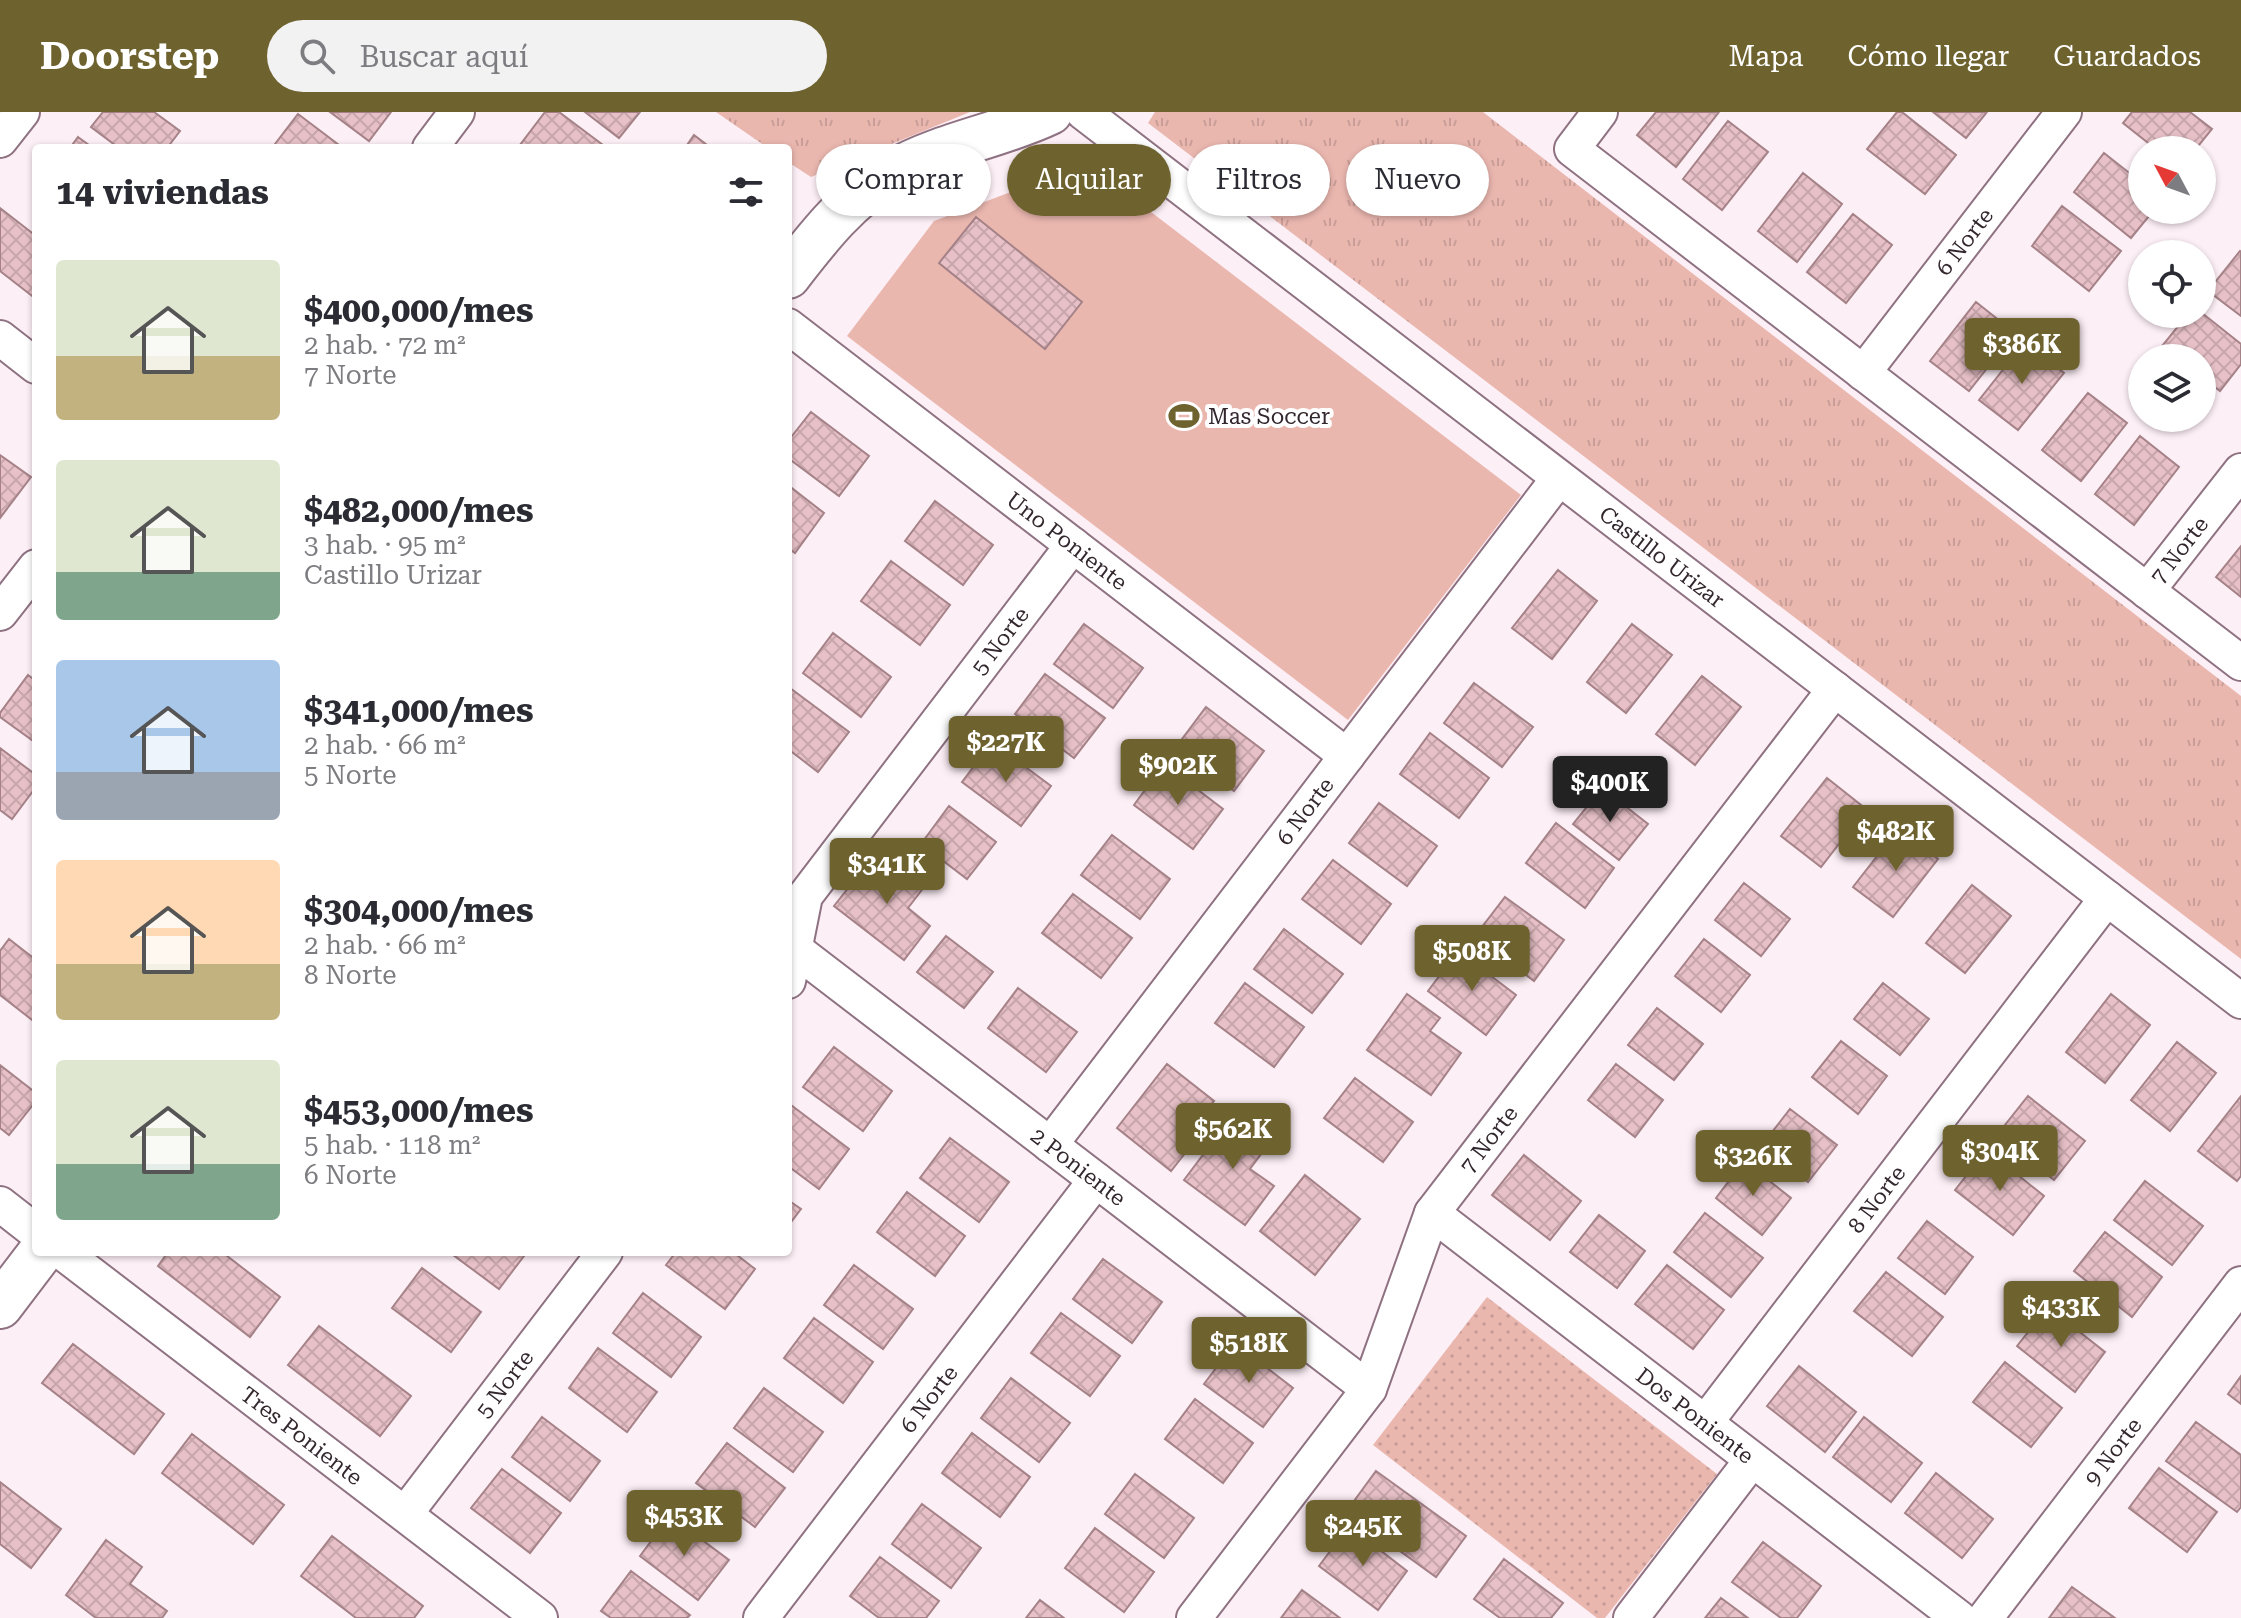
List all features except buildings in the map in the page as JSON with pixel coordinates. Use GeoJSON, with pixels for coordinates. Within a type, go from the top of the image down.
{"type":"FeatureCollection","features":[{"type":"Feature","properties":{"kind":"street"},"geometry":{"type":"LineString","coordinates":[[0,140],[22,112]]}},
{"type":"Feature","properties":{"kind":"street"},"geometry":{"type":"LineString","coordinates":[[433,144],[457,112]]}},
{"type":"Feature","properties":{"kind":"street"},"geometry":{"type":"LineString","coordinates":[[792,271],[863,191],[893,172],[1050,112]]}},
{"type":"Feature","properties":{"kind":"street","name":"Castillo Urizar"},"geometry":{"type":"LineString","coordinates":[[1083,112],[2241,1001]]}},
{"type":"Feature","properties":{"kind":"street"},"geometry":{"type":"LineString","coordinates":[[1600,112],[1572,149],[2241,663]]}},
{"type":"Feature","properties":{"kind":"street","name":"6 Norte"},"geometry":{"type":"LineString","coordinates":[[1863,373],[2064,112]]}},
{"type":"Feature","properties":{"kind":"street","name":"Uno Poniente"},"geometry":{"type":"LineString","coordinates":[[792,329],[1347,756]]}},
{"type":"Feature","properties":{"kind":"street"},"geometry":{"type":"LineString","coordinates":[[0,338],[32,363]]}},
{"type":"Feature","properties":{"kind":"street","name":"7 Norte"},"geometry":{"type":"LineString","coordinates":[[2147,591],[2241,471]]}},
{"type":"Feature","properties":{"kind":"street","name":"6 Norte"},"geometry":{"type":"LineString","coordinates":[[1050,1145],[1559,478]]}},
{"type":"Feature","properties":{"kind":"street","name":"5 Norte"},"geometry":{"type":"LineString","coordinates":[[792,950],[805,896],[1073,545]]}},
{"type":"Feature","properties":{"kind":"street"},"geometry":{"type":"LineString","coordinates":[[0,613],[32,572]]}},
{"type":"Feature","properties":{"kind":"street","name":"7 Norte"},"geometry":{"type":"LineString","coordinates":[[1194,1618],[1369,1389],[1432,1213],[1835,689]]}},
{"type":"Feature","properties":{"kind":"street","name":"8 Norte"},"geometry":{"type":"LineString","coordinates":[[1705,1423],[2107,898]]}},
{"type":"Feature","properties":{"kind":"street","name":"2 Poniente"},"geometry":{"type":"LineString","coordinates":[[792,959],[1050,1145],[1369,1389]]}},
{"type":"Feature","properties":{"kind":"street","name":"6 Norte"},"geometry":{"type":"LineString","coordinates":[[761,1618],[1096,1180]]}},
{"type":"Feature","properties":{"kind":"street"},"geometry":{"type":"LineString","coordinates":[[0,1204],[32,1229]]}},
{"type":"Feature","properties":{"kind":"street","name":"Dos Poniente"},"geometry":{"type":"LineString","coordinates":[[1432,1213],[1959,1618]]}},
{"type":"Feature","properties":{"kind":"street"},"geometry":{"type":"LineString","coordinates":[[0,1306],[38,1256]]}},
{"type":"Feature","properties":{"kind":"street","name":"Tres Poniente"},"geometry":{"type":"LineString","coordinates":[[67,1256],[540,1618]]}},
{"type":"Feature","properties":{"kind":"street","name":"5 Norte"},"geometry":{"type":"LineString","coordinates":[[405,1514],[602,1256]]}},
{"type":"Feature","properties":{"kind":"street","name":"9 Norte"},"geometry":{"type":"LineString","coordinates":[[1985,1618],[2241,1284]]}},
{"type":"Feature","properties":{"kind":"street"},"geometry":{"type":"LineString","coordinates":[[1631,1618],[1752,1460]]}},
{"type":"Feature","properties":{"kind":"green space"},"geometry":{"type":"Polygon","coordinates":[[[716,112],[970,112],[892,144],[816,144],[816,175],[811,177],[792,165],[792,144],[762,144],[716,112]]]}},
{"type":"Feature","properties":{"kind":"green space"},"geometry":{"type":"Polygon","coordinates":[[[1155,112],[1483,112],[2241,696],[2241,959],[1270,216],[1330,216],[1330,144],[1187,144],[1187,153],[1148,123],[1155,112]]]}},
{"type":"Feature","properties":{"kind":"green space","name":"Mas Soccer"},"geometry":{"type":"Polygon","coordinates":[[[1007,193],[1007,216],[1156,216],[1521,495],[1348,720],[847,336],[934,221],[947,216],[991,216],[991,199],[1007,193]]]}},
{"type":"Feature","properties":{"kind":"green space"},"geometry":{"type":"Polygon","coordinates":[[[1487,1297],[1717,1474],[1605,1618],[1597,1618],[1373,1445],[1487,1297]]]}},
{"type":"Feature","properties":{"kind":"place","name":"Mas Soccer"},"geometry":{"type":"Point","coordinates":[1184,416]}}]}
